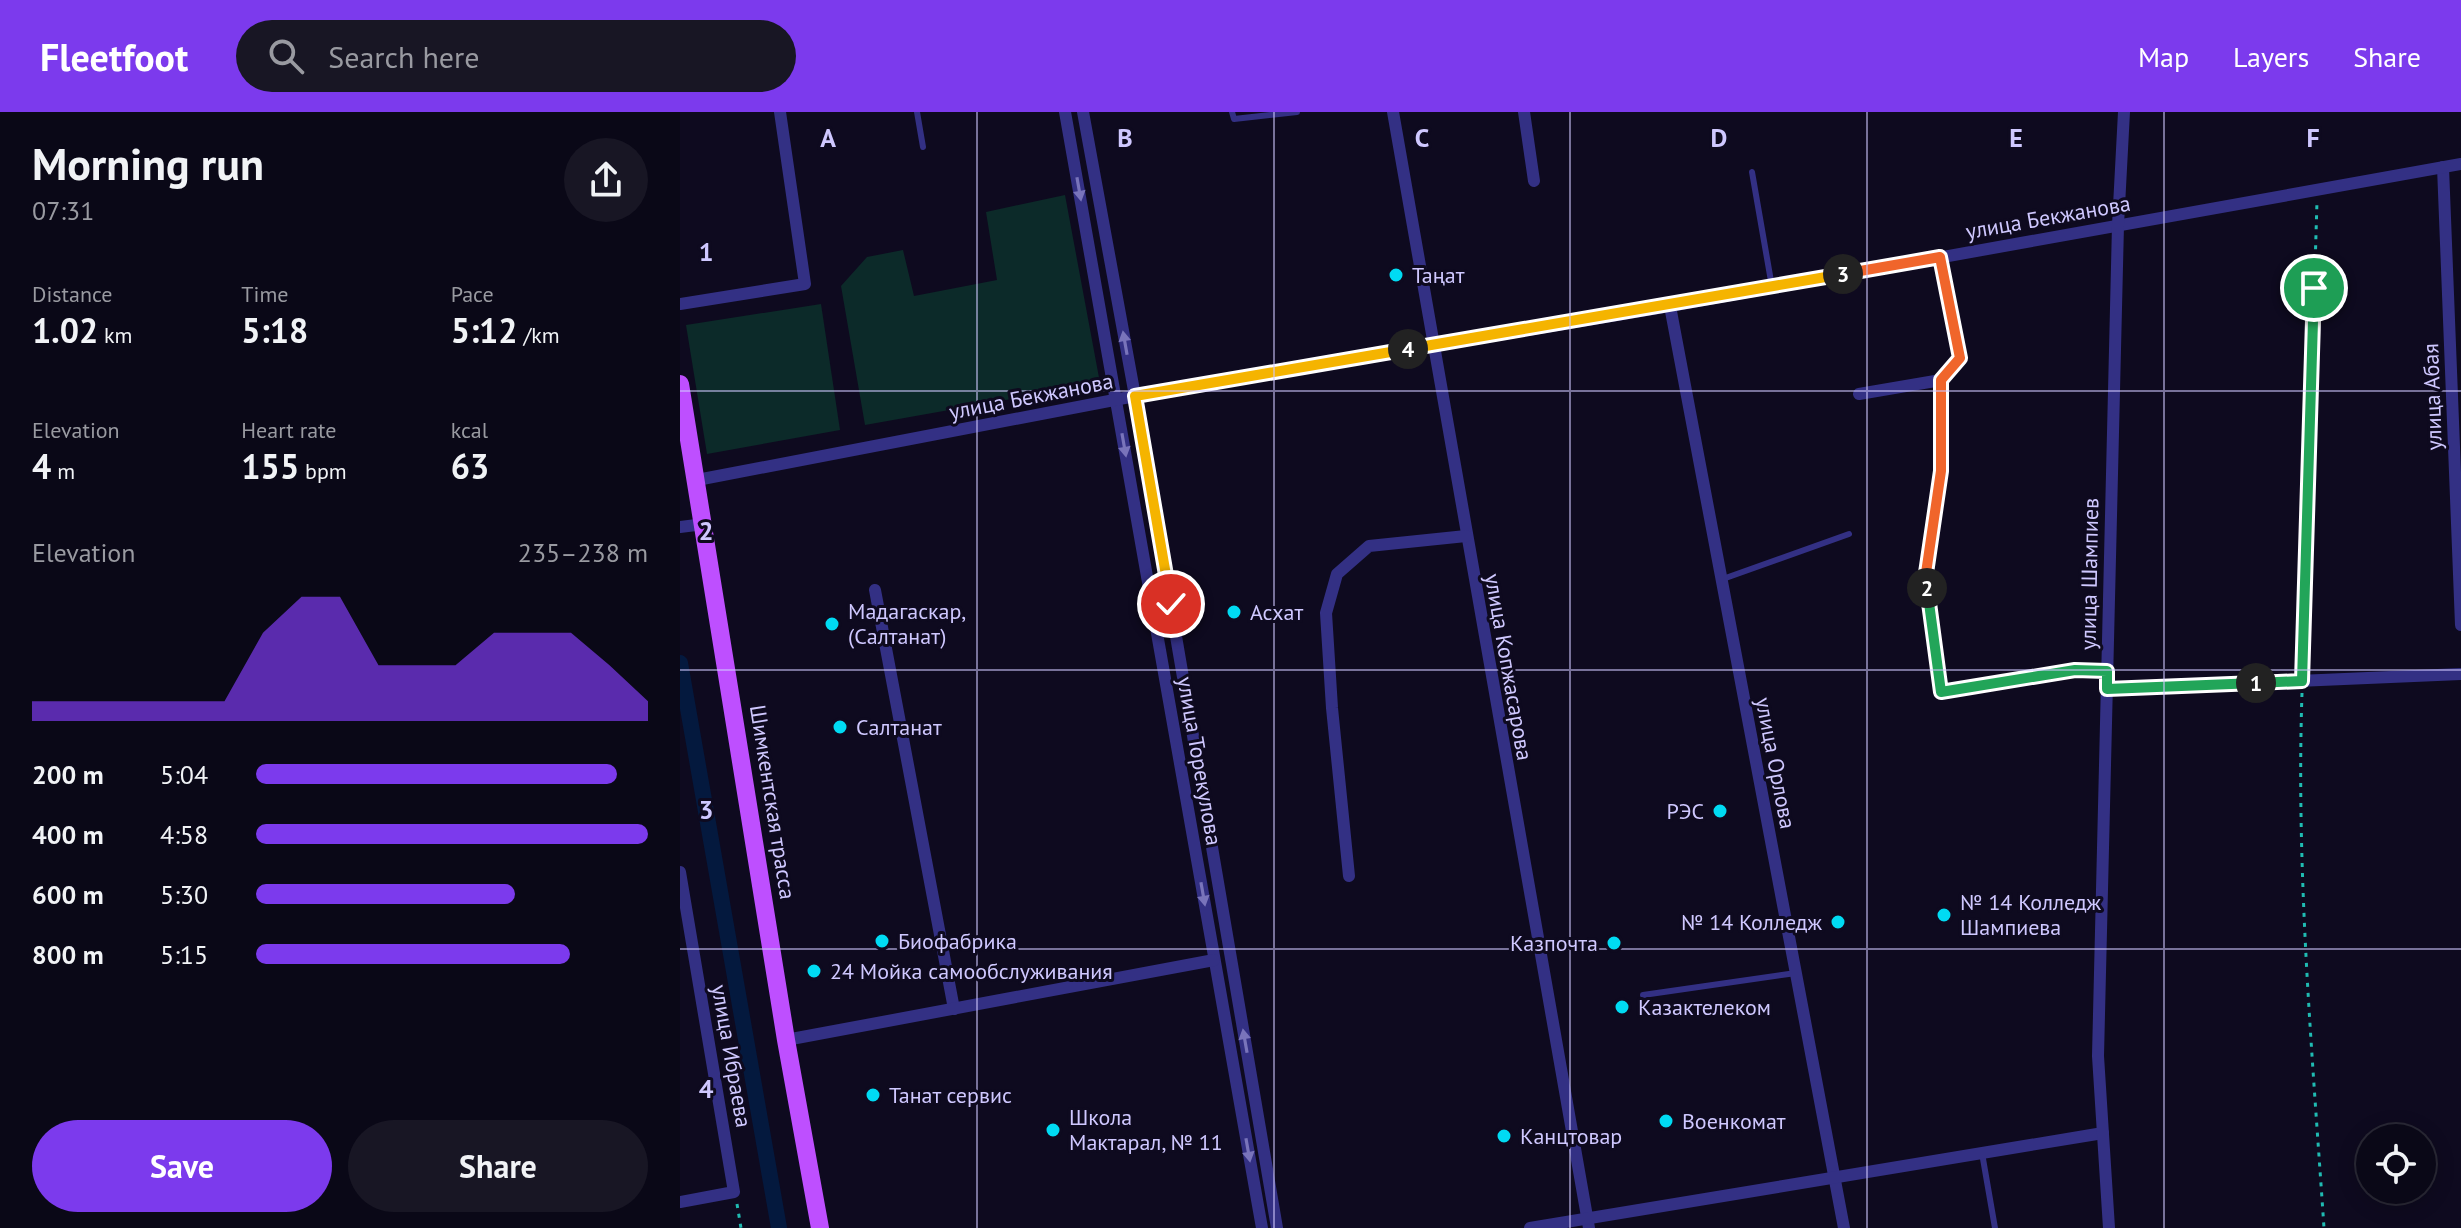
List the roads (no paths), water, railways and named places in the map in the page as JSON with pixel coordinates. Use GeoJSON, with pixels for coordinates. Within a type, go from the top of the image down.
{"type":"FeatureCollection","features":[{"type":"Feature","properties":{"kind":"main road","name":"Шимкентская трасса"},"geometry":{"type":"LineString","coordinates":[[680,384],[786,1040],[820,1228]]}},
{"type":"Feature","properties":{"kind":"street"},"geometry":{"type":"LineString","coordinates":[[680,304],[805,284],[780,112]]}},
{"type":"Feature","properties":{"kind":"street","name":"улица Торекулова"},"geometry":{"type":"LineString","coordinates":[[1065,112],[1262,1228]]}},
{"type":"Feature","properties":{"kind":"street","name":"улица Торекулова"},"geometry":{"type":"LineString","coordinates":[[1083,112],[1135,396],[1277,1228]]}},
{"type":"Feature","properties":{"kind":"street","name":"улица Копжасарова"},"geometry":{"type":"LineString","coordinates":[[1393,112],[1588,1222]]}},
{"type":"Feature","properties":{"kind":"street"},"geometry":{"type":"LineString","coordinates":[[1524,112],[1534,181]]}},
{"type":"Feature","properties":{"kind":"street","name":"улица Шампиев"},"geometry":{"type":"LineString","coordinates":[[2109,1228],[2098,1056],[2118,225],[2124,112]]}},
{"type":"Feature","properties":{"kind":"street","name":"улица Бекжанова"},"geometry":{"type":"LineString","coordinates":[[697,480],[1135,396],[1670,306],[2461,164]]}},
{"type":"Feature","properties":{"kind":"street","name":"улица Абая"},"geometry":{"type":"LineString","coordinates":[[2443,167],[2461,625]]}},
{"type":"Feature","properties":{"kind":"street"},"geometry":{"type":"LineString","coordinates":[[1859,394],[1941,380],[1960,358],[1940,257]]}},
{"type":"Feature","properties":{"kind":"street","name":"улица Орлова"},"geometry":{"type":"LineString","coordinates":[[1670,306],[1844,1228]]}},
{"type":"Feature","properties":{"kind":"street"},"geometry":{"type":"LineString","coordinates":[[680,527],[704,524]]}},
{"type":"Feature","properties":{"kind":"street"},"geometry":{"type":"LineString","coordinates":[[1349,876],[1326,613],[1337,574],[1369,546],[1466,536]]}},
{"type":"Feature","properties":{"kind":"street"},"geometry":{"type":"LineString","coordinates":[[875,590],[954,1009]]}},
{"type":"Feature","properties":{"kind":"street"},"geometry":{"type":"LineString","coordinates":[[2107,689],[2461,674]]}},
{"type":"Feature","properties":{"kind":"street","name":"улица Ибраева"},"geometry":{"type":"LineString","coordinates":[[680,872],[734,1192],[680,1202]]}},
{"type":"Feature","properties":{"kind":"street"},"geometry":{"type":"LineString","coordinates":[[786,1040],[1214,960]]}},
{"type":"Feature","properties":{"kind":"street"},"geometry":{"type":"LineString","coordinates":[[1530,1228],[1588,1222],[1835,1176],[2103,1133]]}},
{"type":"Feature","properties":{"kind":"lane"},"geometry":{"type":"LineString","coordinates":[[917,112],[923,147]]}},
{"type":"Feature","properties":{"kind":"lane"},"geometry":{"type":"LineString","coordinates":[[1232,112],[1234,119],[1297,112]]}},
{"type":"Feature","properties":{"kind":"lane"},"geometry":{"type":"LineString","coordinates":[[1752,172],[1772,287]]}},
{"type":"Feature","properties":{"kind":"lane"},"geometry":{"type":"LineString","coordinates":[[1720,580],[1849,534]]}},
{"type":"Feature","properties":{"kind":"lane"},"geometry":{"type":"LineString","coordinates":[[1643,995],[1796,973]]}},
{"type":"Feature","properties":{"kind":"lane"},"geometry":{"type":"LineString","coordinates":[[1982,1153],[1995,1228]]}},
{"type":"Feature","properties":{"kind":"waterway"},"geometry":{"type":"LineString","coordinates":[[680,663],[779,1228]]}},
{"type":"Feature","properties":{"kind":"place","name":"Таңат"},"geometry":{"type":"Point","coordinates":[1396,275]}},
{"type":"Feature","properties":{"kind":"place","name":"Асхат"},"geometry":{"type":"Point","coordinates":[1234,612]}},
{"type":"Feature","properties":{"kind":"place","name":"Мадагаскар, (Салтанат)"},"geometry":{"type":"Point","coordinates":[832,624]}},
{"type":"Feature","properties":{"kind":"place","name":"Салтанат"},"geometry":{"type":"Point","coordinates":[840,727]}},
{"type":"Feature","properties":{"kind":"place","name":"РЭС"},"geometry":{"type":"Point","coordinates":[1720,811]}},
{"type":"Feature","properties":{"kind":"place","name":"№ 14 Колледж Шампиева"},"geometry":{"type":"Point","coordinates":[1944,915]}},
{"type":"Feature","properties":{"kind":"place","name":"№ 14 Колледж"},"geometry":{"type":"Point","coordinates":[1838,922]}},
{"type":"Feature","properties":{"kind":"place","name":"Биофабрика"},"geometry":{"type":"Point","coordinates":[882,941]}},
{"type":"Feature","properties":{"kind":"place","name":"Казпочта"},"geometry":{"type":"Point","coordinates":[1614,943]}},
{"type":"Feature","properties":{"kind":"place","name":"24 Мойка самообслуживания"},"geometry":{"type":"Point","coordinates":[814,971]}},
{"type":"Feature","properties":{"kind":"place","name":"Казактелеком"},"geometry":{"type":"Point","coordinates":[1622,1007]}},
{"type":"Feature","properties":{"kind":"place","name":"Танат сервис"},"geometry":{"type":"Point","coordinates":[873,1095]}},
{"type":"Feature","properties":{"kind":"place","name":"Военкомат"},"geometry":{"type":"Point","coordinates":[1666,1121]}},
{"type":"Feature","properties":{"kind":"place","name":"Школа Мактарал, № 11"},"geometry":{"type":"Point","coordinates":[1053,1130]}},
{"type":"Feature","properties":{"kind":"place","name":"Канцтовар"},"geometry":{"type":"Point","coordinates":[1504,1136]}}]}
